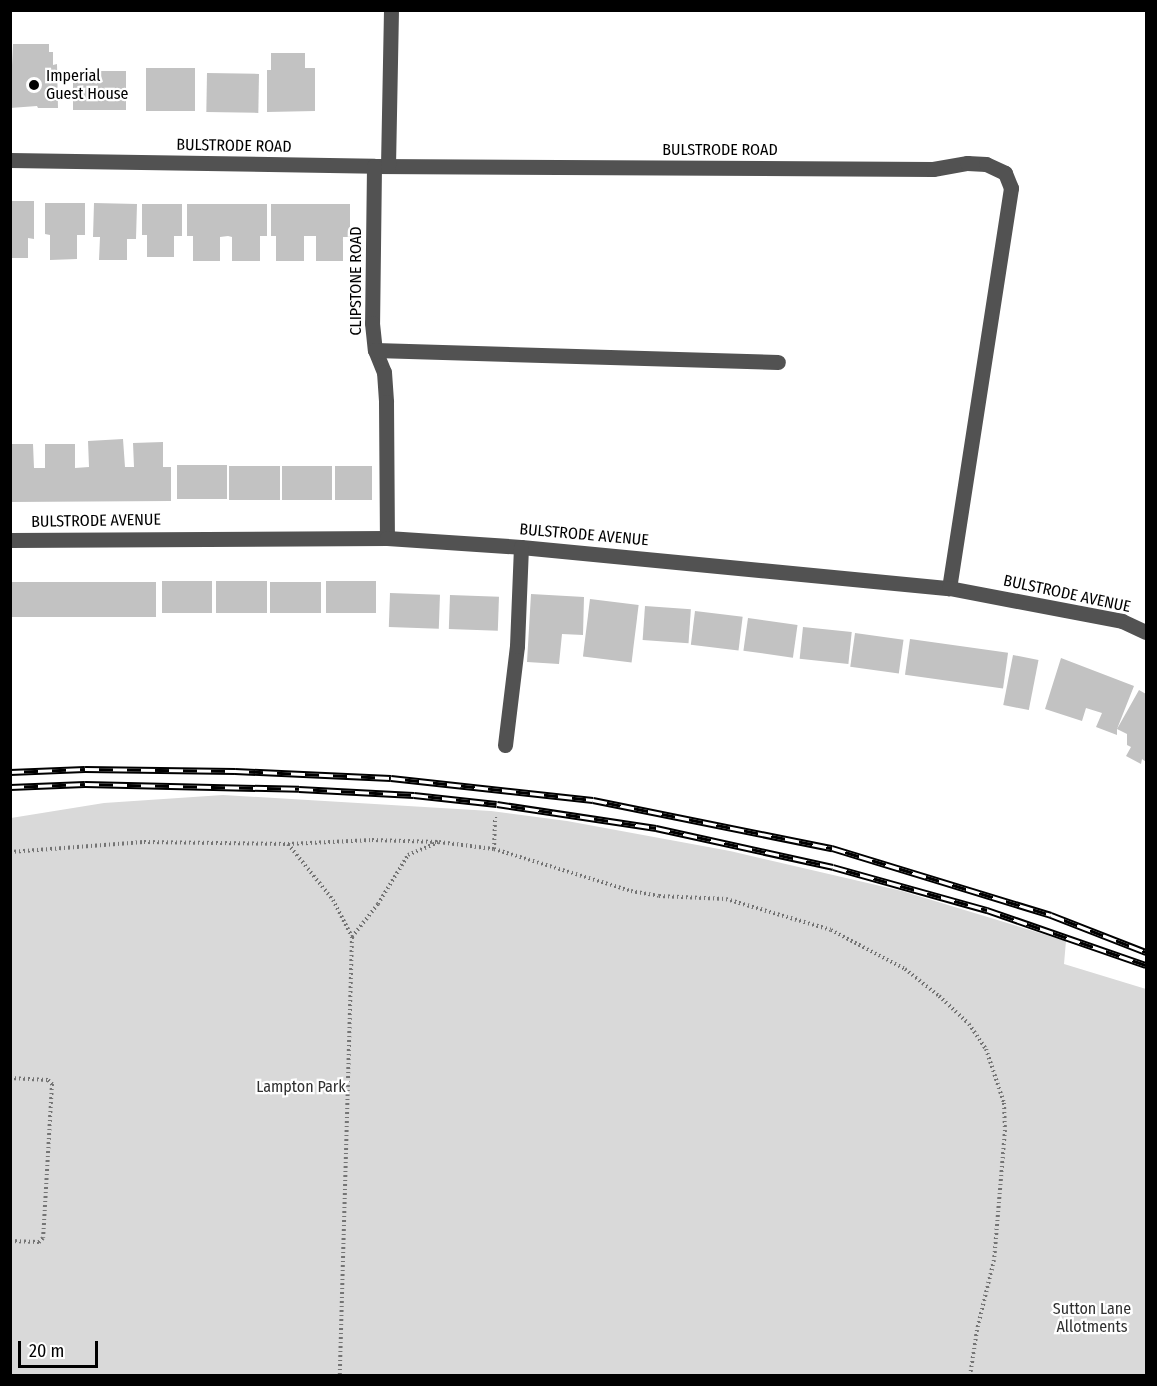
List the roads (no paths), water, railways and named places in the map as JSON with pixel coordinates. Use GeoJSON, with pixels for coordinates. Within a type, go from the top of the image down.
{"type":"FeatureCollection","features":[{"type":"Feature","properties":{"kind":"street","name":"CLIPSTONE ROAD"},"geometry":{"type":"LineString","coordinates":[[387,537],[384,372],[375,350],[372,323],[391,10]]}},
{"type":"Feature","properties":{"kind":"street","name":"BULSTRODE ROAD"},"geometry":{"type":"LineString","coordinates":[[10,160],[381,166],[933,170],[967,163],[986,164],[1005,173],[1011,188],[949,588]]}},
{"type":"Feature","properties":{"kind":"street"},"geometry":{"type":"LineString","coordinates":[[375,350],[778,362]]}},
{"type":"Feature","properties":{"kind":"street","name":"BULSTRODE AVENUE"},"geometry":{"type":"LineString","coordinates":[[10,540],[387,537],[521,547],[949,588],[1122,621],[1146,632]]}},
{"type":"Feature","properties":{"kind":"street"},"geometry":{"type":"LineString","coordinates":[[505,745],[514,686],[521,547]]}},
{"type":"Feature","properties":{"kind":"railway"},"geometry":{"type":"LineString","coordinates":[[10,772],[85,769],[235,771],[391,778],[593,800],[832,848],[1051,915],[1146,952]]}},
{"type":"Feature","properties":{"kind":"railway"},"geometry":{"type":"LineString","coordinates":[[10,787],[85,784],[299,789],[414,795],[497,804],[656,828],[833,867],[987,910],[1146,965]]}},
{"type":"Feature","properties":{"kind":"place","name":"Imperial Guest House"},"geometry":{"type":"Point","coordinates":[34,85]}},
{"type":"Feature","properties":{"kind":"park label","name":"Lampton Park"},"geometry":{"type":"Point","coordinates":[301,1087]}},
{"type":"Feature","properties":{"kind":"park label","name":"Sutton Lane Allotments"},"geometry":{"type":"Point","coordinates":[1092,1318]}}]}
